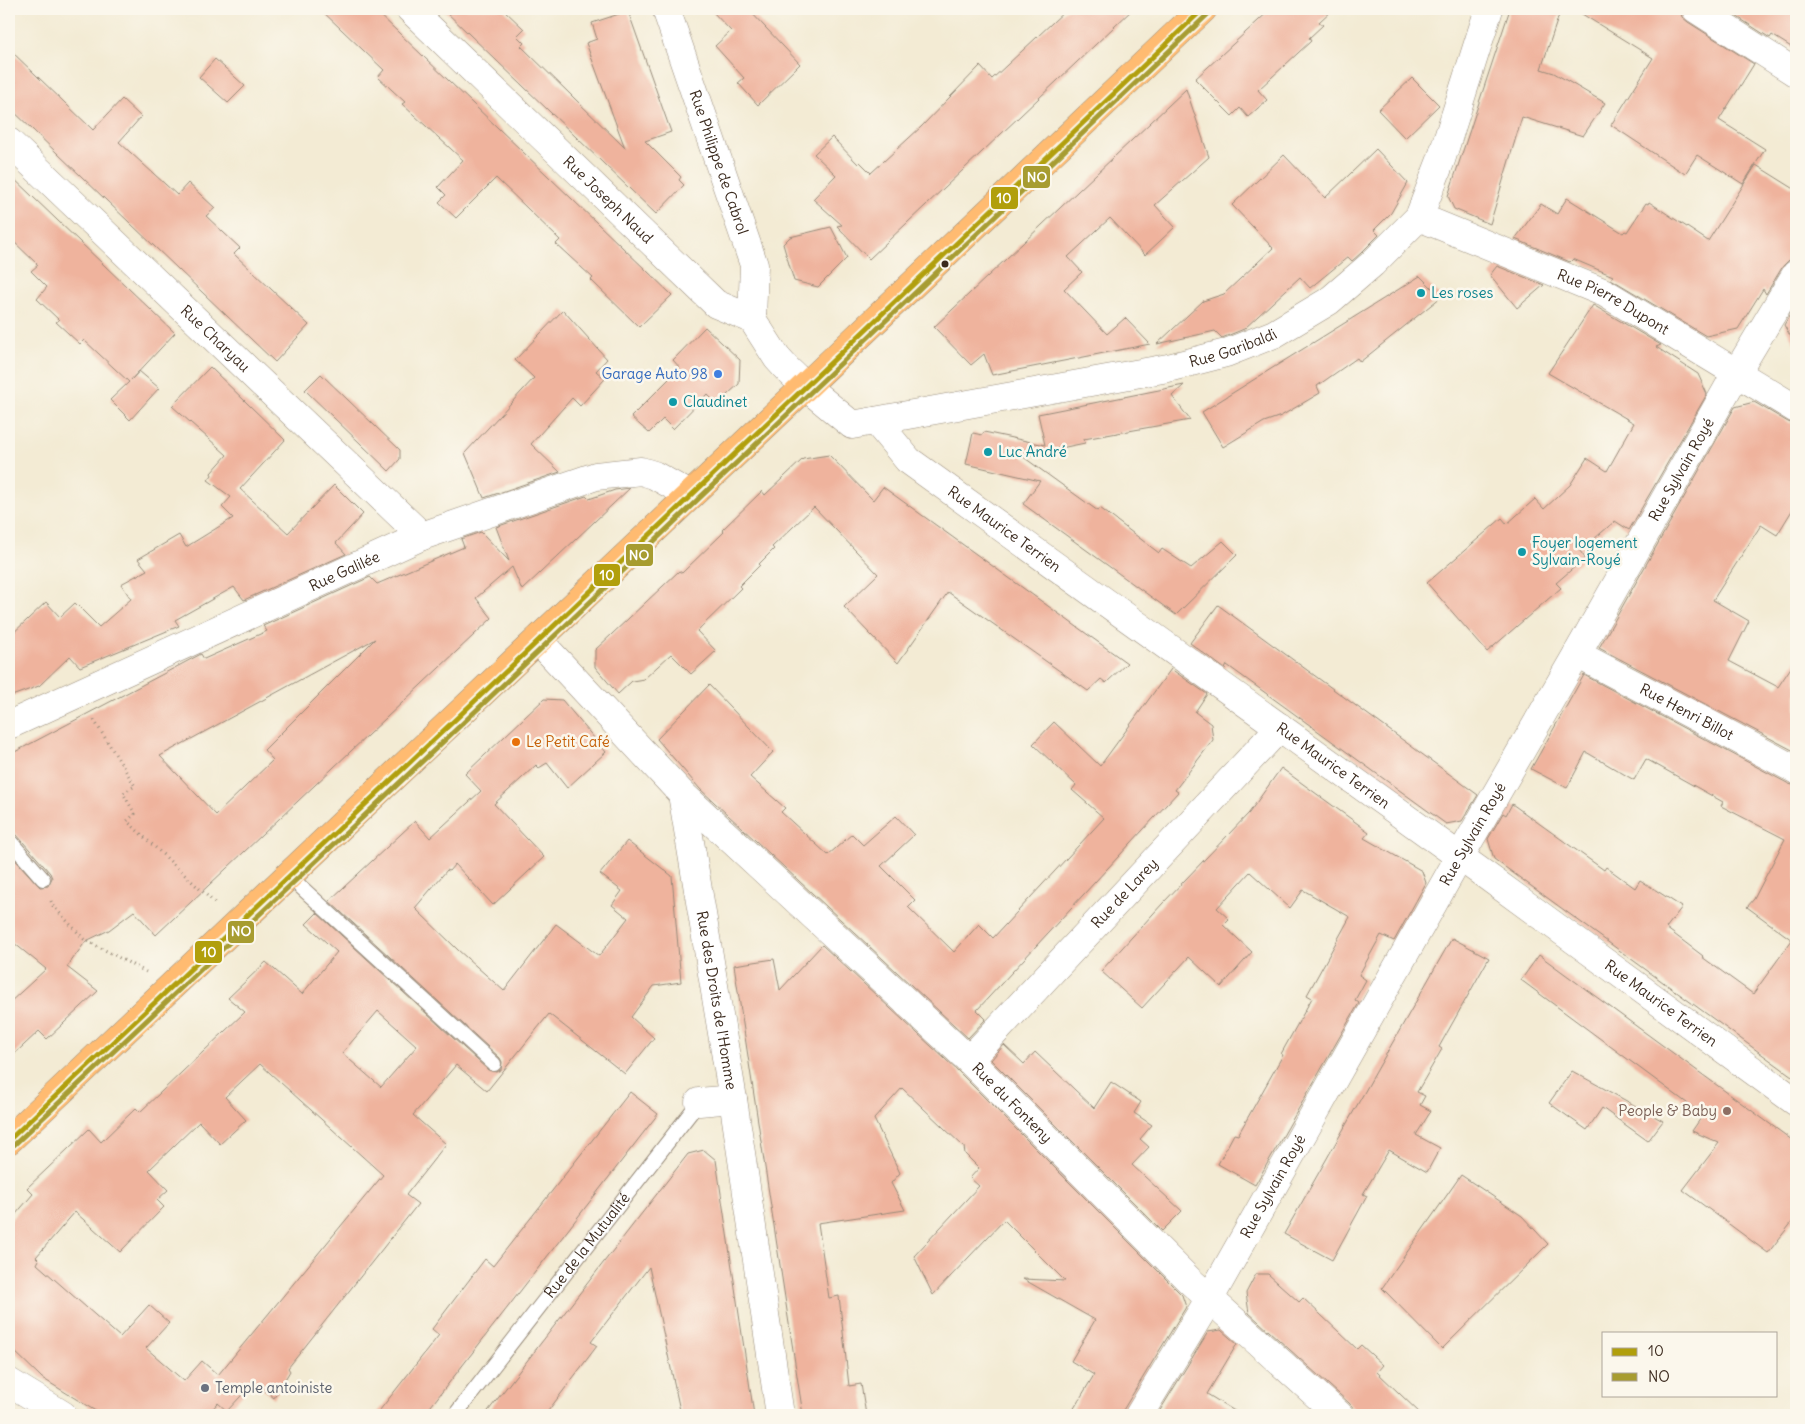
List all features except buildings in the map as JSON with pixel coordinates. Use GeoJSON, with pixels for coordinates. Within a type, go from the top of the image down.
{"type":"FeatureCollection","features":[{"type":"Feature","properties":{"kind":"main road"},"geometry":{"type":"LineString","coordinates":[[9,1140],[290,877],[1203,9]]}},
{"type":"Feature","properties":{"kind":"street","name":"Rue Joseph Naud"},"geometry":{"type":"LineString","coordinates":[[410,9],[716,304],[752,319]]}},
{"type":"Feature","properties":{"kind":"street","name":"Rue Philippe de Cabrol"},"geometry":{"type":"LineString","coordinates":[[666,9],[754,265],[752,319]]}},
{"type":"Feature","properties":{"kind":"street","name":"Rue Garibaldi"},"geometry":{"type":"LineString","coordinates":[[805,386],[852,425],[1168,368],[1226,353],[1274,334],[1329,302],[1372,264],[1419,217],[1441,160],[1489,9]]}},
{"type":"Feature","properties":{"kind":"street"},"geometry":{"type":"LineString","coordinates":[[1696,9],[1796,74]]}},
{"type":"Feature","properties":{"kind":"street","name":"Rue Charyau"},"geometry":{"type":"LineString","coordinates":[[9,142],[422,536]]}},
{"type":"Feature","properties":{"kind":"street","name":"Rue Pierre Dupont"},"geometry":{"type":"LineString","coordinates":[[1419,217],[1605,293],[1796,409]]}},
{"type":"Feature","properties":{"kind":"street","name":"Rue Sylvain Royé"},"geometry":{"type":"LineString","coordinates":[[1140,1415],[1210,1298],[1737,372],[1796,274]]}},
{"type":"Feature","properties":{"kind":"street"},"geometry":{"type":"LineString","coordinates":[[752,319],[777,358],[805,386]]}},
{"type":"Feature","properties":{"kind":"street","name":"Rue Maurice Terrien"},"geometry":{"type":"LineString","coordinates":[[876,421],[908,460],[1280,727],[1796,1102]]}},
{"type":"Feature","properties":{"kind":"street","name":"Rue Galilée"},"geometry":{"type":"LineString","coordinates":[[9,725],[422,536],[596,476],[641,471],[654,475],[690,495]]}},
{"type":"Feature","properties":{"kind":"street"},"geometry":{"type":"LineString","coordinates":[[538,640],[682,794]]}},
{"type":"Feature","properties":{"kind":"street","name":"Rue Henri Billot"},"geometry":{"type":"LineString","coordinates":[[1577,654],[1796,770]]}},
{"type":"Feature","properties":{"kind":"street","name":"Rue de Larey"},"geometry":{"type":"LineString","coordinates":[[969,1060],[1280,727]]}},
{"type":"Feature","properties":{"kind":"street","name":"Rue du Fonteny"},"geometry":{"type":"LineString","coordinates":[[682,794],[969,1060],[1182,1273],[1339,1415]]}},
{"type":"Feature","properties":{"kind":"street","name":"Rue des Droits de l'Homme"},"geometry":{"type":"LineString","coordinates":[[682,794],[733,1099],[780,1415]]}},
{"type":"Feature","properties":{"kind":"street","name":"Rue de la Mutualité"},"geometry":{"type":"LineString","coordinates":[[699,1102],[733,1099]]}},
{"type":"Feature","properties":{"kind":"street"},"geometry":{"type":"LineString","coordinates":[[9,1382],[64,1415]]}},
{"type":"Feature","properties":{"kind":"lane"},"geometry":{"type":"LineString","coordinates":[[9,840],[43,879]]}},
{"type":"Feature","properties":{"kind":"lane"},"geometry":{"type":"LineString","coordinates":[[290,877],[494,1064]]}},
{"type":"Feature","properties":{"kind":"lane","name":"Rue de la Mutualité"},"geometry":{"type":"LineString","coordinates":[[455,1415],[699,1102]]}},
{"type":"Feature","properties":{"kind":"path"},"geometry":{"type":"LineString","coordinates":[[78,693],[135,786],[123,793],[135,814],[127,821],[238,926]]}},
{"type":"Feature","properties":{"kind":"path"},"geometry":{"type":"LineString","coordinates":[[43,879],[53,906],[84,939],[173,987]]}},
{"type":"Feature","properties":{"kind":"transit line","name":"10"},"geometry":{"type":"LineString","coordinates":[[9,1140],[458,717],[1203,9]]}},
{"type":"Feature","properties":{"kind":"transit line","name":"NO"},"geometry":{"type":"LineString","coordinates":[[14,1145],[463,723],[1208,14]]}},
{"type":"Feature","properties":{"kind":"place","name":"Les roses"},"geometry":{"type":"Point","coordinates":[1421,293]}},
{"type":"Feature","properties":{"kind":"place","name":"Garage Auto 98"},"geometry":{"type":"Point","coordinates":[718,374]}},
{"type":"Feature","properties":{"kind":"place","name":"Claudinet"},"geometry":{"type":"Point","coordinates":[673,402]}},
{"type":"Feature","properties":{"kind":"place","name":"Luc André"},"geometry":{"type":"Point","coordinates":[988,452]}},
{"type":"Feature","properties":{"kind":"place","name":"Foyer logement Sylvain-Royé"},"geometry":{"type":"Point","coordinates":[1522,552]}},
{"type":"Feature","properties":{"kind":"place","name":"Le Petit Café"},"geometry":{"type":"Point","coordinates":[516,742]}},
{"type":"Feature","properties":{"kind":"place","name":"People & Baby"},"geometry":{"type":"Point","coordinates":[1727,1111]}},
{"type":"Feature","properties":{"kind":"place","name":"Temple antoiniste"},"geometry":{"type":"Point","coordinates":[205,1388]}}]}
